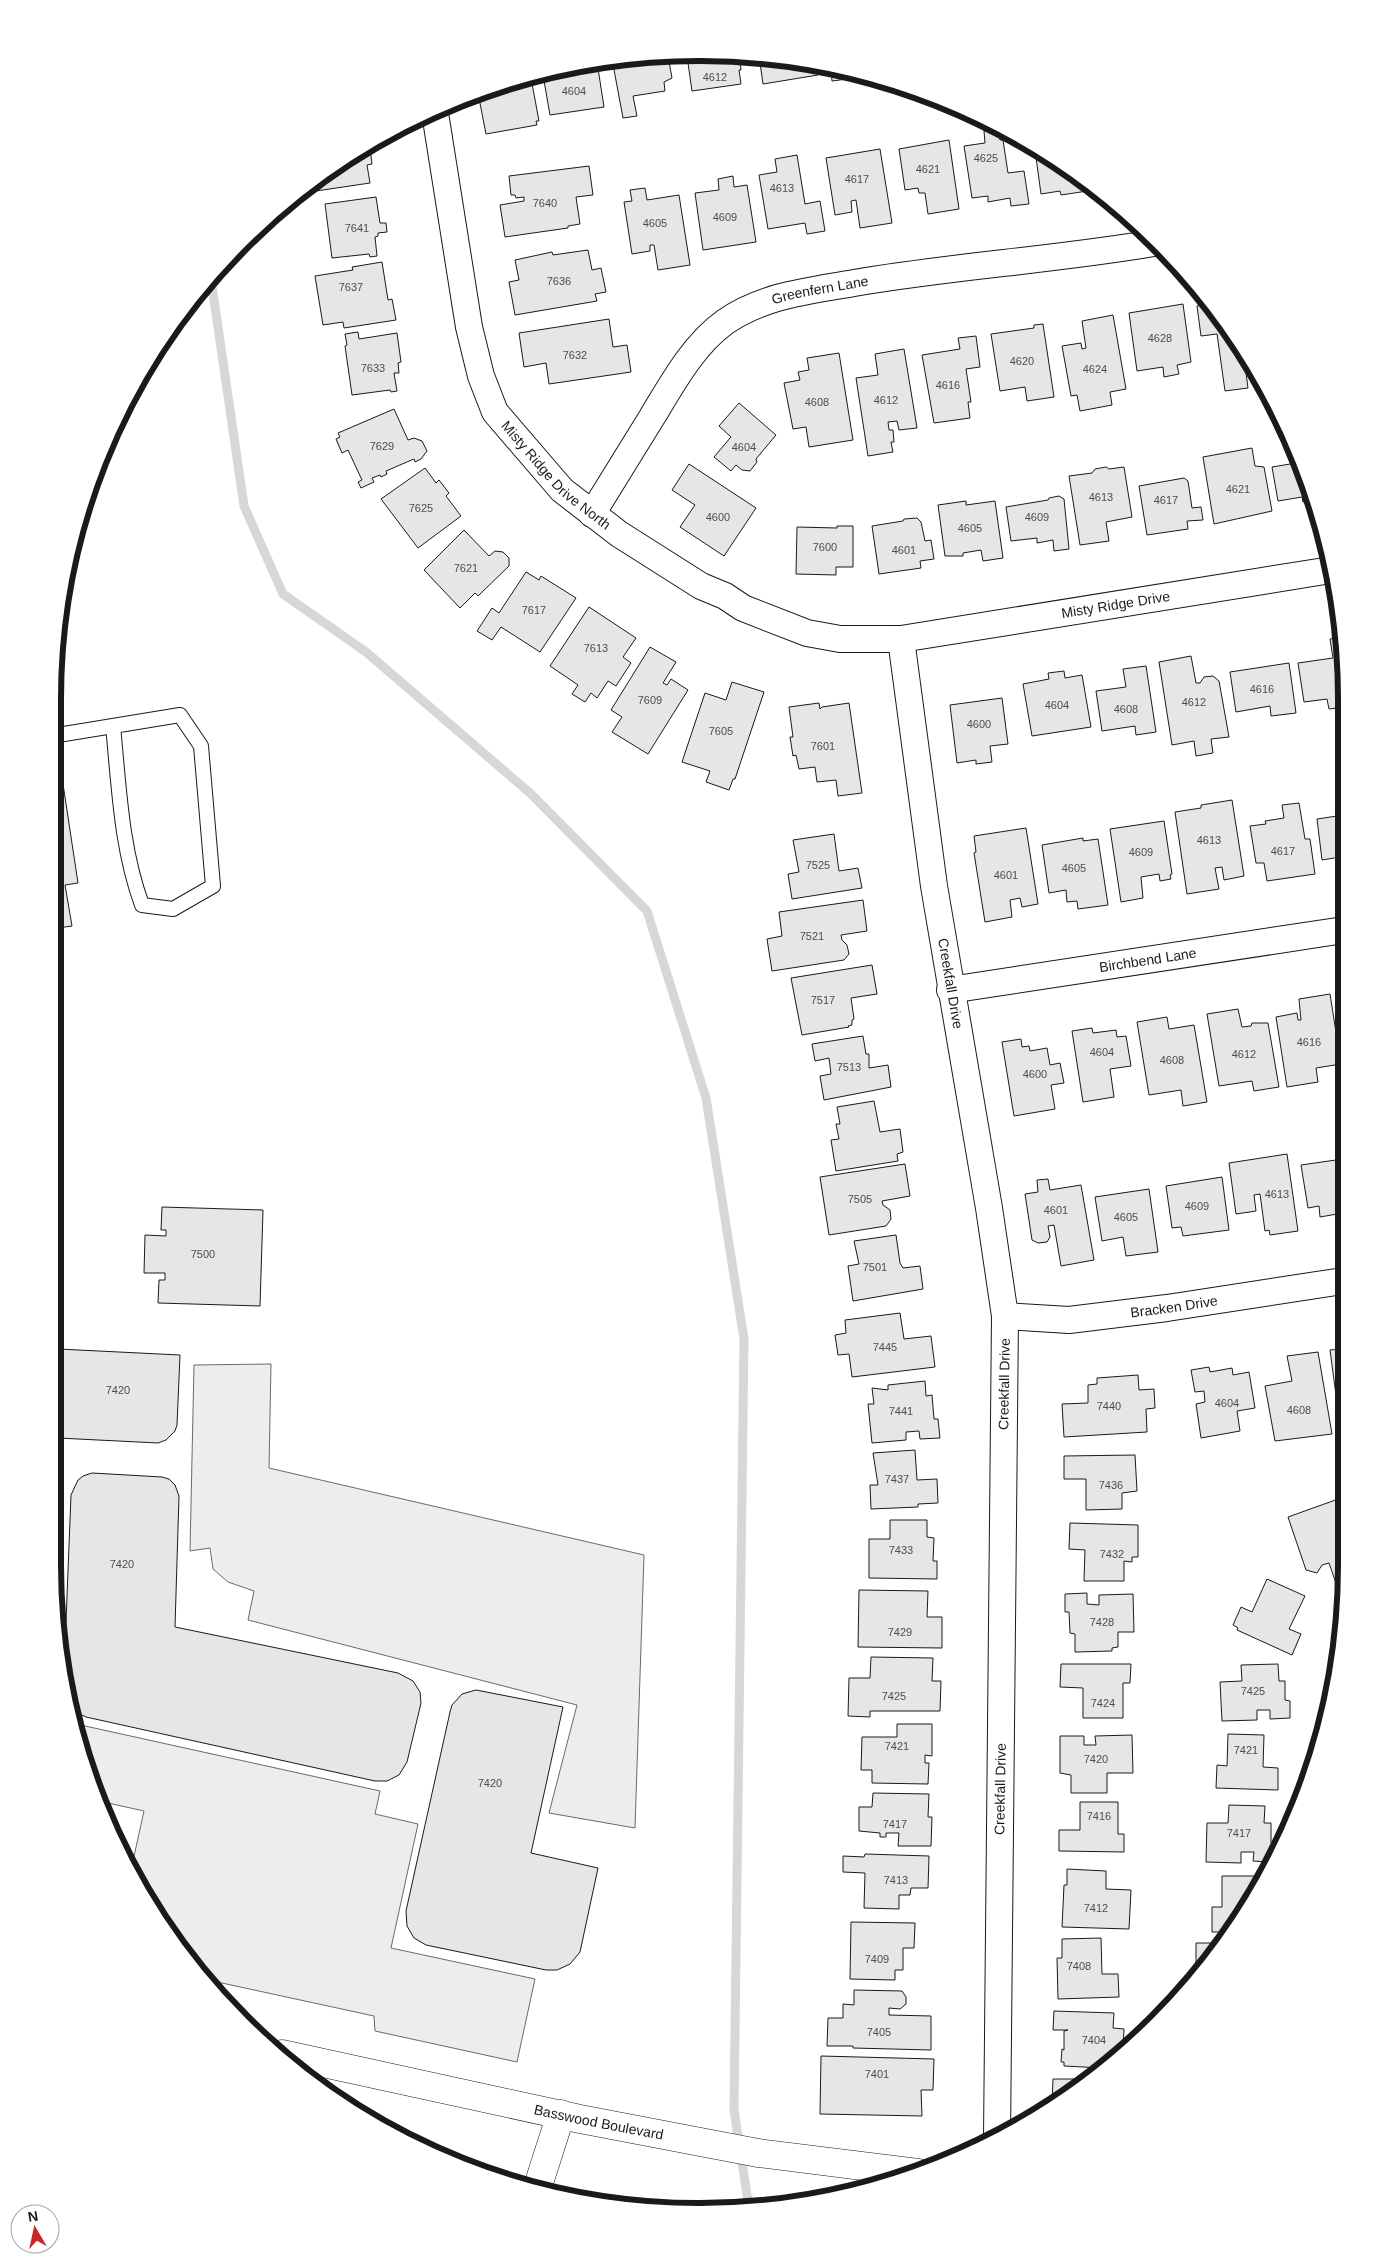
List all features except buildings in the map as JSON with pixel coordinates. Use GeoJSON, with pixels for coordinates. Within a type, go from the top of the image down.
{"type":"FeatureCollection","features":[{"type":"Feature","properties":{"kind":"main road","name":"Basswood Boulevard"},"geometry":{"type":"LineString","coordinates":[[294,2057],[560,2114],[682,2138],[791,2157],[899,2171]]}},
{"type":"Feature","properties":{"kind":"main road"},"geometry":{"type":"LineString","coordinates":[[539,2182],[560,2114]]}},
{"type":"Feature","properties":{"kind":"street","name":"Misty Ridge Drive North"},"geometry":{"type":"LineString","coordinates":[[436,119],[469,327],[481,376],[496,412],[562,490],[619,534],[701,586],[725,596],[742,608],[808,633],[840,639],[901,639]]}},
{"type":"Feature","properties":{"kind":"street","name":"Greenfern Lane"},"geometry":{"type":"LineString","coordinates":[[592,514],[673,384],[704,342],[724,322],[752,306],[779,296],[899,276],[1097,253],[1147,244]]}},
{"type":"Feature","properties":{"kind":"street","name":"Misty Ridge Drive"},"geometry":{"type":"LineString","coordinates":[[901,639],[1324,571]]}},
{"type":"Feature","properties":{"kind":"street","name":"Creekfall Drive"},"geometry":{"type":"LineString","coordinates":[[901,639],[934,886],[950,990],[990,1208],[1005,1316],[997,2129]]}},
{"type":"Feature","properties":{"kind":"street","name":"Birchbend Lane"},"geometry":{"type":"LineString","coordinates":[[950,990],[1338,931]]}},
{"type":"Feature","properties":{"kind":"street","name":"Bracken Drive"},"geometry":{"type":"LineString","coordinates":[[1005,1316],[1069,1320],[1167,1308],[1338,1282]]}},
{"type":"Feature","properties":{"kind":"lane"},"geometry":{"type":"LineString","coordinates":[[61,735],[180,715],[195,734],[201,746],[213,886],[173,909],[142,905],[131,875],[125,841],[113,726]]}},
{"type":"Feature","properties":{"kind":"shaded area"},"geometry":{"type":"Polygon","coordinates":[[[271,1364],[269,1468],[644,1555],[635,1828],[549,1813],[577,1705],[248,1620],[254,1591],[228,1582],[213,1569],[210,1548],[190,1551],[194,1365],[271,1364]]]}},
{"type":"Feature","properties":{"kind":"shaded area"},"geometry":{"type":"Polygon","coordinates":[[[82,1725],[380,1791],[375,1814],[418,1824],[391,1948],[535,1979],[517,2062],[375,2031],[374,2016],[218,1982],[193,1953],[169,1919],[133,1859],[144,1811],[108,1803],[95,1770],[82,1725]]]}},
{"type":"Feature","properties":{"kind":"waterway"},"geometry":{"type":"LineString","coordinates":[[212,288],[244,506],[283,594],[366,652],[530,793],[647,911],[706,1098],[744,1339],[734,2110],[748,2200]]}}]}
